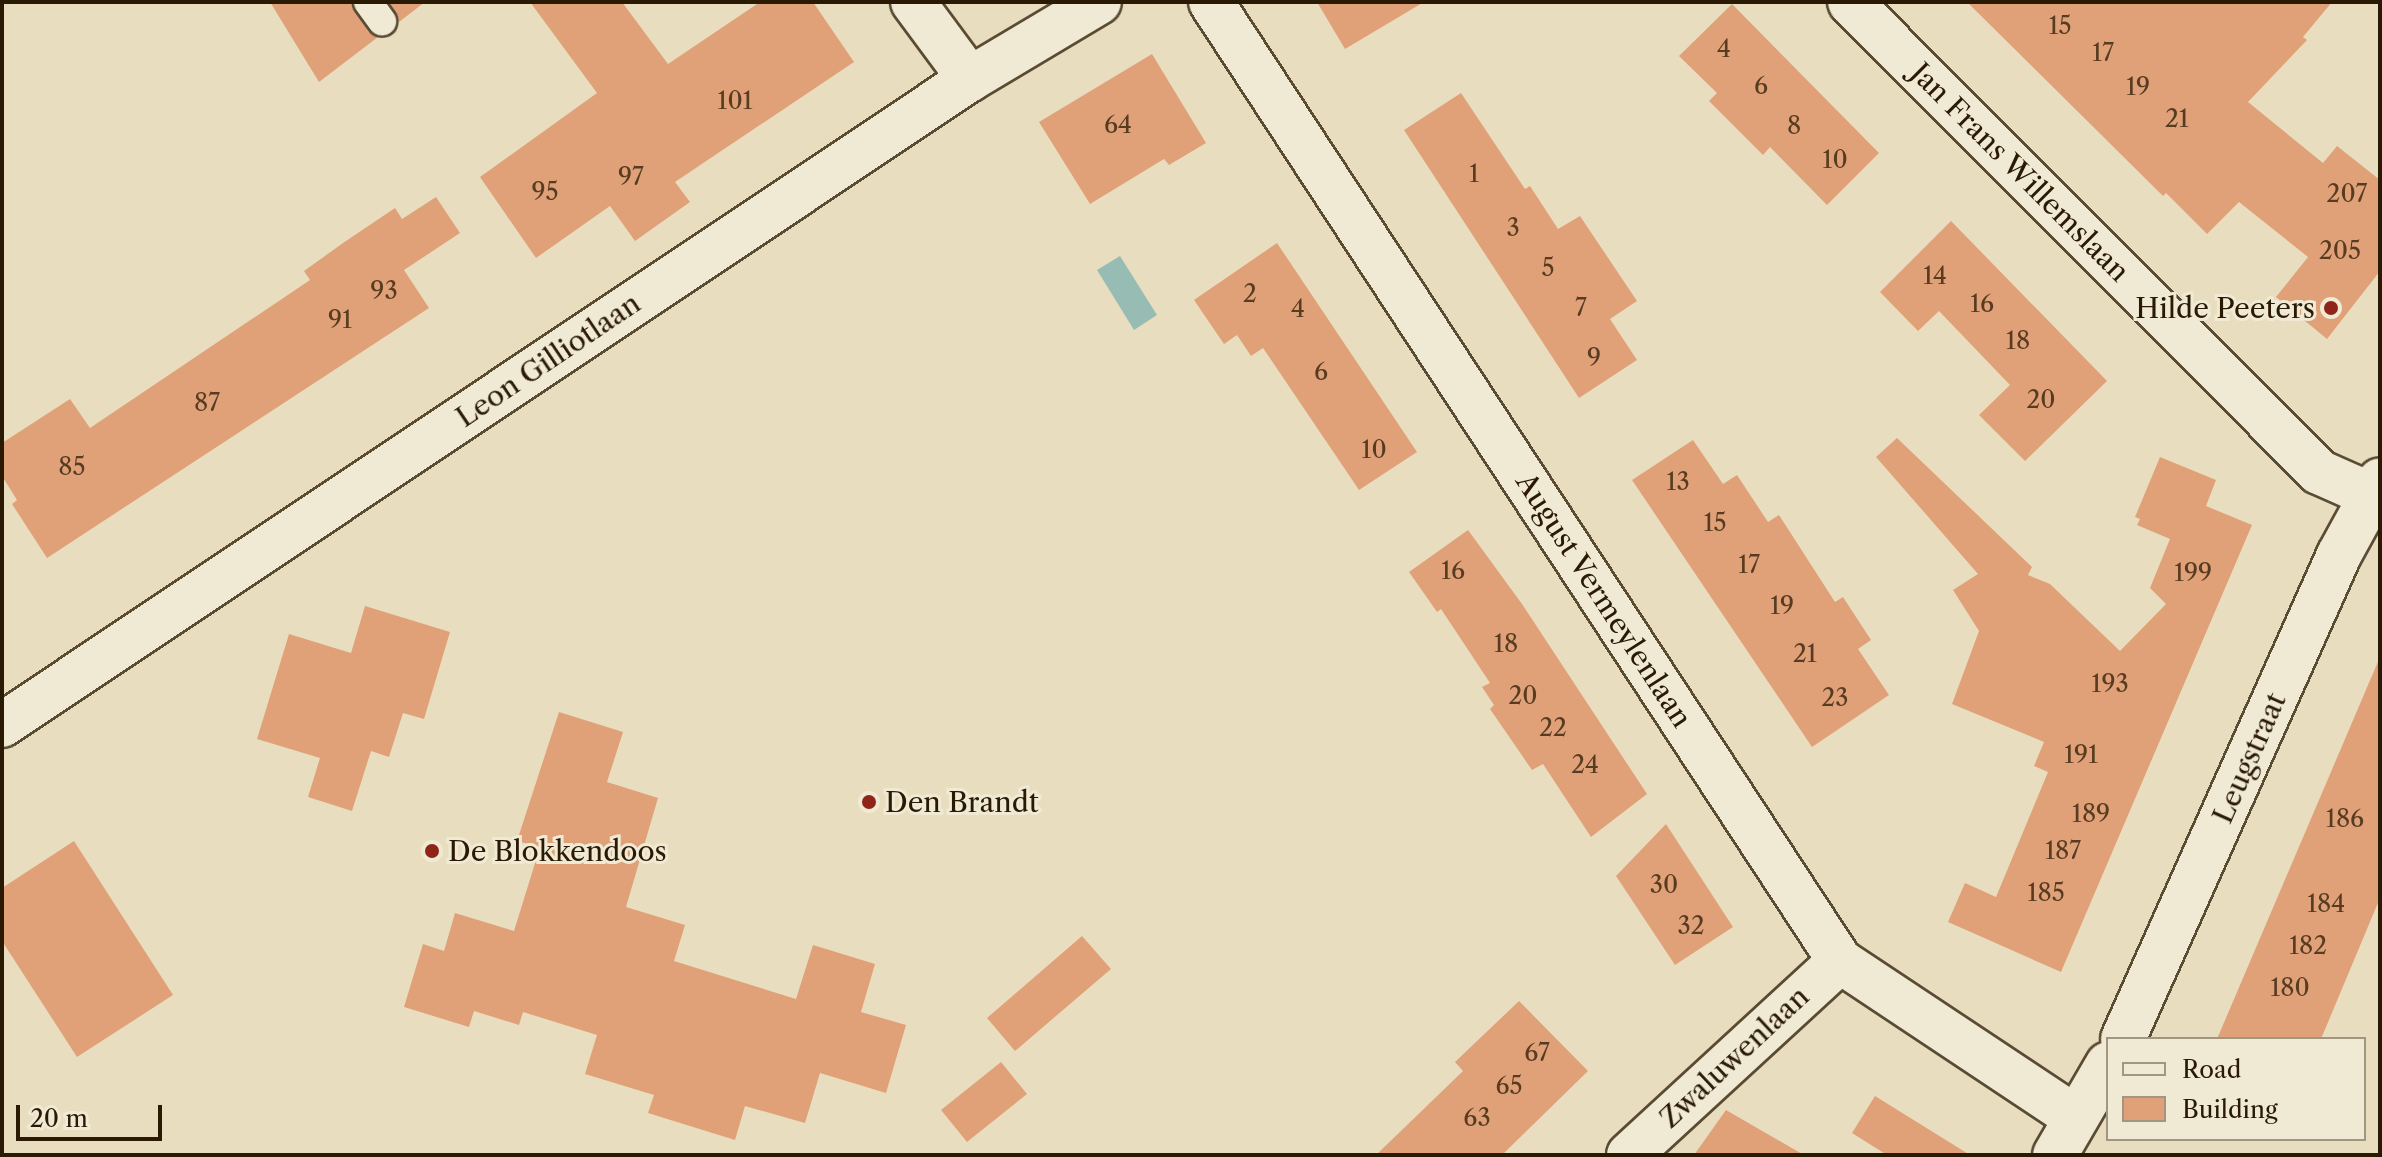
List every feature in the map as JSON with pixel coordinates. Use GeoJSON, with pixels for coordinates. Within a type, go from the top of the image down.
{"type":"FeatureCollection","features":[{"type":"Feature","properties":{"kind":"street"},"geometry":{"type":"LineString","coordinates":[[913,2],[970,79]]}},
{"type":"Feature","properties":{"kind":"street","name":"Leon Gilliotlaan"},"geometry":{"type":"LineString","coordinates":[[2,725],[970,79],[1099,2]]}},
{"type":"Feature","properties":{"kind":"street","name":"August Vermeylenlaan"},"geometry":{"type":"LineString","coordinates":[[1211,2],[1840,961],[2076,1118]]}},
{"type":"Feature","properties":{"kind":"street","name":"Jan Frans Willemslaan"},"geometry":{"type":"LineString","coordinates":[[1850,2],[2319,472],[2377,492]]}},
{"type":"Feature","properties":{"kind":"street","name":"Leugstraat"},"geometry":{"type":"LineString","coordinates":[[2124,1037],[2339,555],[2377,492]]}},
{"type":"Feature","properties":{"kind":"street","name":"Zwaluwenlaan"},"geometry":{"type":"LineString","coordinates":[[1629,1155],[1840,961]]}},
{"type":"Feature","properties":{"kind":"street"},"geometry":{"type":"LineString","coordinates":[[2055,1155],[2106,1067]]}},
{"type":"Feature","properties":{"kind":"water"},"geometry":{"type":"Polygon","coordinates":[[[1120,256],[1157,315],[1134,330],[1097,270],[1120,256]]]}},
{"type":"Feature","properties":{"kind":"building"},"geometry":{"type":"Polygon","coordinates":[[[270,2],[351,2],[368,31],[378,37],[319,82],[270,2]]]}},
{"type":"Feature","properties":{"kind":"building"},"geometry":{"type":"Polygon","coordinates":[[[389,2],[425,2],[399,22],[389,2]]]}},
{"type":"Feature","properties":{"kind":"building"},"geometry":{"type":"Polygon","coordinates":[[[530,2],[622,2],[668,64],[760,2],[813,2],[854,62],[675,182],[690,202],[635,241],[610,206],[536,258],[480,177],[597,93],[530,2]]]}},
{"type":"Feature","properties":{"kind":"building"},"geometry":{"type":"Polygon","coordinates":[[[1317,2],[1424,2],[1345,49],[1317,2]]]}},
{"type":"Feature","properties":{"kind":"building"},"geometry":{"type":"Polygon","coordinates":[[[1967,2],[2332,2],[2303,37],[2307,40],[2248,102],[2323,163],[2337,146],[2380,180],[2380,271],[2327,339],[2276,297],[2308,257],[2239,202],[2207,234],[2166,193],[2163,196],[1967,2]]]}},
{"type":"Feature","properties":{"kind":"building"},"geometry":{"type":"Polygon","coordinates":[[[1732,4],[1879,153],[1827,205],[1770,147],[1763,155],[1709,101],[1717,93],[1679,56],[1732,4]]]}},
{"type":"Feature","properties":{"kind":"building"},"geometry":{"type":"Polygon","coordinates":[[[1152,54],[1206,143],[1169,165],[1164,159],[1090,204],[1039,122],[1152,54]]]}},
{"type":"Feature","properties":{"kind":"building"},"geometry":{"type":"Polygon","coordinates":[[[1461,93],[1525,189],[1530,186],[1558,229],[1580,216],[1637,301],[1610,319],[1637,360],[1579,398],[1404,130],[1461,93]]]}},
{"type":"Feature","properties":{"kind":"building"},"geometry":{"type":"Polygon","coordinates":[[[436,197],[460,233],[404,270],[429,308],[47,558],[12,504],[17,500],[2,476],[2,443],[70,399],[90,428],[310,280],[304,271],[395,208],[402,219],[436,197]]]}},
{"type":"Feature","properties":{"kind":"building"},"geometry":{"type":"Polygon","coordinates":[[[1951,221],[2107,381],[2025,461],[1979,415],[2010,385],[1939,311],[1918,331],[1880,292],[1951,221]]]}},
{"type":"Feature","properties":{"kind":"building"},"geometry":{"type":"Polygon","coordinates":[[[1277,243],[1417,452],[1359,490],[1263,348],[1251,356],[1237,335],[1224,344],[1194,300],[1277,243]]]}},
{"type":"Feature","properties":{"kind":"building"},"geometry":{"type":"Polygon","coordinates":[[[1897,438],[2032,567],[2028,575],[2050,584],[2120,651],[2166,604],[2150,588],[2170,539],[2137,525],[2140,519],[2135,517],[2160,457],[2216,480],[2206,506],[2252,525],[2061,972],[1948,922],[1965,883],[1996,897],[2048,772],[2034,766],[2044,742],[1952,704],[1979,631],[1953,590],[1978,574],[1876,457],[1897,438]]]}},
{"type":"Feature","properties":{"kind":"building"},"geometry":{"type":"Polygon","coordinates":[[[1693,440],[1723,484],[1737,475],[1768,522],[1779,515],[1835,602],[1843,597],[1871,640],[1858,649],[1889,695],[1812,747],[1632,480],[1693,440]]]}},
{"type":"Feature","properties":{"kind":"building"},"geometry":{"type":"Polygon","coordinates":[[[1468,530],[1522,604],[1647,794],[1591,837],[1543,764],[1532,770],[1490,709],[1494,705],[1482,687],[1490,683],[1441,609],[1437,612],[1409,572],[1468,530]]]}},
{"type":"Feature","properties":{"kind":"building"},"geometry":{"type":"Polygon","coordinates":[[[365,606],[450,632],[424,719],[403,713],[389,757],[371,751],[352,811],[308,797],[320,758],[257,739],[289,634],[351,653],[365,606]]]}},
{"type":"Feature","properties":{"kind":"building"},"geometry":{"type":"Polygon","coordinates":[[[2380,657],[2380,898],[2322,1037],[2218,1037],[2380,657]]]}},
{"type":"Feature","properties":{"kind":"building"},"geometry":{"type":"Polygon","coordinates":[[[559,712],[623,732],[607,782],[658,798],[626,907],[685,925],[674,961],[796,999],[813,945],[875,964],[861,1012],[906,1025],[886,1093],[820,1073],[805,1123],[745,1106],[735,1140],[648,1113],[654,1095],[585,1074],[597,1035],[523,1012],[519,1025],[474,1011],[469,1027],[404,1007],[423,944],[444,951],[455,913],[514,931],[540,847],[517,841],[559,712]]]}},
{"type":"Feature","properties":{"kind":"building"},"geometry":{"type":"Polygon","coordinates":[[[1666,824],[1733,927],[1675,965],[1616,876],[1666,824]]]}},
{"type":"Feature","properties":{"kind":"building"},"geometry":{"type":"Polygon","coordinates":[[[74,841],[173,995],[77,1057],[2,941],[2,888],[74,841]]]}},
{"type":"Feature","properties":{"kind":"building"},"geometry":{"type":"Polygon","coordinates":[[[1082,936],[1111,969],[1015,1051],[987,1018],[1082,936]]]}},
{"type":"Feature","properties":{"kind":"building"},"geometry":{"type":"Polygon","coordinates":[[[1519,1001],[1588,1071],[1502,1155],[1376,1155],[1463,1071],[1455,1062],[1519,1001]]]}},
{"type":"Feature","properties":{"kind":"building"},"geometry":{"type":"Polygon","coordinates":[[[1001,1062],[1027,1094],[967,1142],[941,1110],[1001,1062]]]}},
{"type":"Feature","properties":{"kind":"building"},"geometry":{"type":"Polygon","coordinates":[[[1875,1096],[1970,1155],[1887,1155],[1852,1133],[1875,1096]]]}},
{"type":"Feature","properties":{"kind":"building"},"geometry":{"type":"Polygon","coordinates":[[[1726,1110],[1804,1155],[1694,1155],[1726,1110]]]}},
{"type":"Feature","properties":{"kind":"place","name":"Hilde Peeters"},"geometry":{"type":"Point","coordinates":[2331,308]}},
{"type":"Feature","properties":{"kind":"place","name":"Den Brandt"},"geometry":{"type":"Point","coordinates":[869,802]}},
{"type":"Feature","properties":{"kind":"place","name":"De Blokkendoos"},"geometry":{"type":"Point","coordinates":[432,851]}}]}
